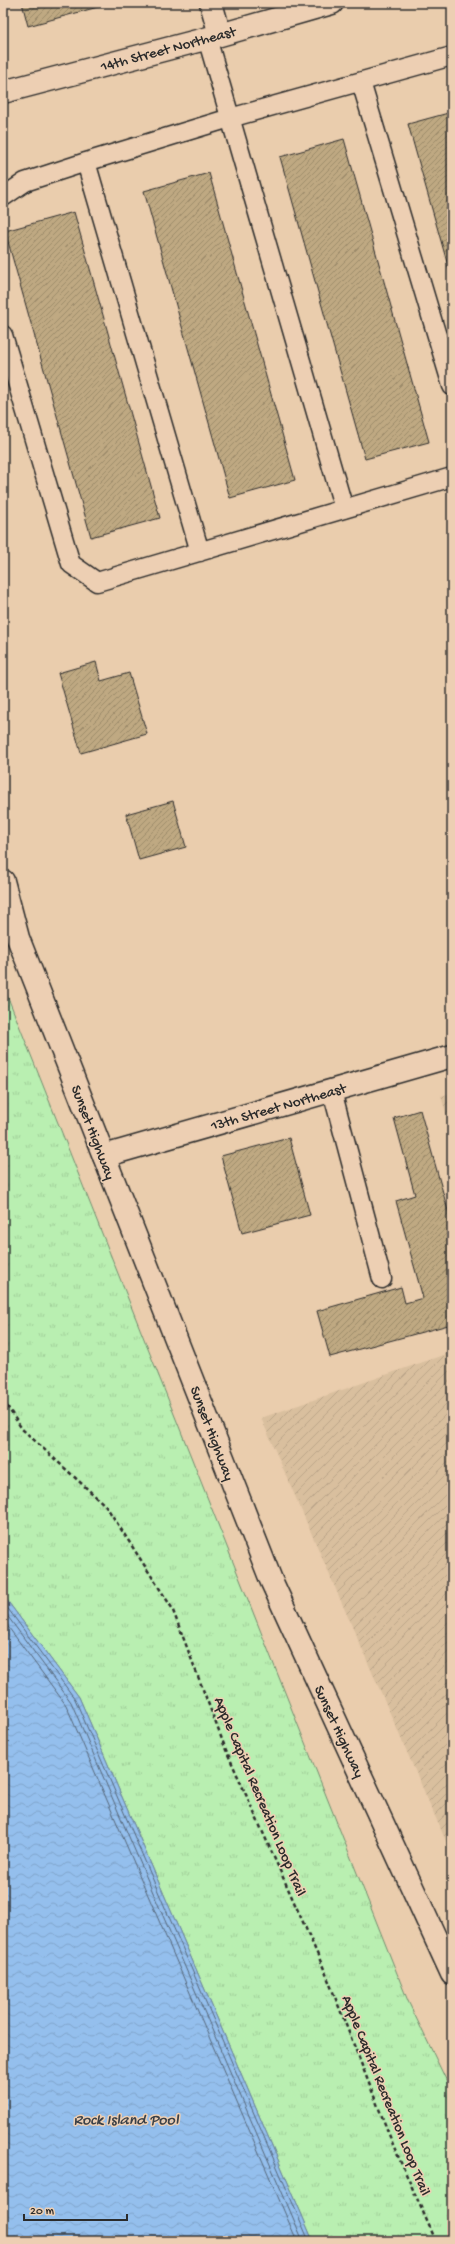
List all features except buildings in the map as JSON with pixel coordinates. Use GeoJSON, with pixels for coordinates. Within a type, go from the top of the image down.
{"type":"FeatureCollection","features":[{"type":"Feature","properties":{"kind":"main road"},"geometry":{"type":"LineString","coordinates":[[211,3],[213,36]]}},
{"type":"Feature","properties":{"kind":"main road","name":"14th Street Northeast"},"geometry":{"type":"LineString","coordinates":[[3,92],[332,3]]}},
{"type":"Feature","properties":{"kind":"main road","name":"Sunset Highway"},"geometry":{"type":"LineString","coordinates":[[3,881],[18,938],[270,1580],[452,1974]]}},
{"type":"Feature","properties":{"kind":"main road","name":"13th Street Northeast"},"geometry":{"type":"LineString","coordinates":[[104,1156],[452,1056]]}},
{"type":"Feature","properties":{"kind":"lane"},"geometry":{"type":"LineString","coordinates":[[213,36],[230,118],[344,509]]}},
{"type":"Feature","properties":{"kind":"lane"},"geometry":{"type":"LineString","coordinates":[[3,198],[25,182],[86,162],[230,118],[452,56]]}},
{"type":"Feature","properties":{"kind":"lane"},"geometry":{"type":"LineString","coordinates":[[361,82],[452,386]]}},
{"type":"Feature","properties":{"kind":"lane"},"geometry":{"type":"LineString","coordinates":[[86,162],[200,552]]}},
{"type":"Feature","properties":{"kind":"lane"},"geometry":{"type":"LineString","coordinates":[[3,335],[71,564],[97,582],[452,477]]}},
{"type":"Feature","properties":{"kind":"lane"},"geometry":{"type":"LineString","coordinates":[[332,1091],[382,1279]]}},
{"type":"Feature","properties":{"kind":"path","name":"Apple Capital Recreation Loop Trail"},"geometry":{"type":"LineString","coordinates":[[3,1400],[22,1429],[106,1506],[172,1608],[226,1750],[324,1969],[394,2147],[436,2241]]}},
{"type":"Feature","properties":{"kind":"shaded area"},"geometry":{"type":"Polygon","coordinates":[[[452,1093],[452,1134],[441,1096],[452,1093]]]}},
{"type":"Feature","properties":{"kind":"shaded area"},"geometry":{"type":"Polygon","coordinates":[[[452,1352],[452,1855],[261,1418],[452,1352]]]}},
{"type":"Feature","properties":{"kind":"green space"},"geometry":{"type":"Polygon","coordinates":[[[3,985],[408,2001],[452,2092],[452,2241],[313,2241],[79,1697],[3,1595],[3,985]]]}},
{"type":"Feature","properties":{"kind":"water","name":"Rock Island Pool"},"geometry":{"type":"Polygon","coordinates":[[[3,1595],[79,1697],[313,2241],[3,2241],[3,1595]]]}}]}
